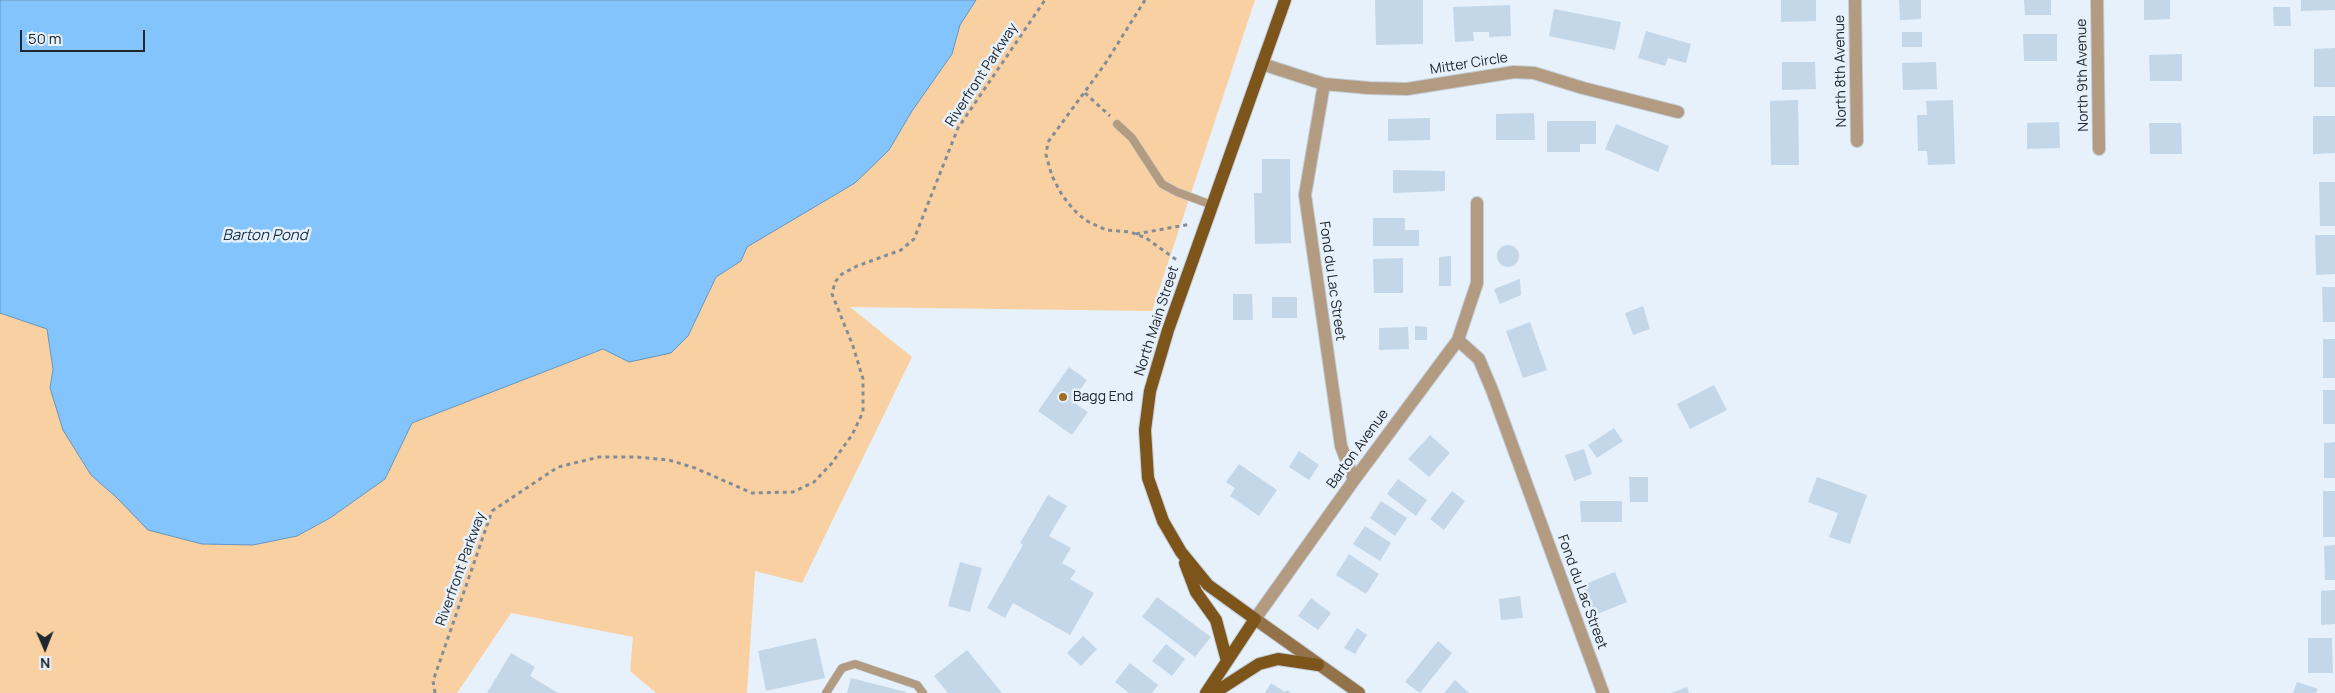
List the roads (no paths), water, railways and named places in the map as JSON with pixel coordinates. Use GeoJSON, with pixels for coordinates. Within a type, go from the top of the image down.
{"type":"FeatureCollection","features":[{"type":"Feature","properties":{"kind":"main road","name":"North Main Street"},"geometry":{"type":"LineString","coordinates":[[1285,0],[1212,204],[1150,391],[1145,430],[1148,478],[1163,521],[1181,552],[1208,585],[1254,620],[1359,693]]}},
{"type":"Feature","properties":{"kind":"main road"},"geometry":{"type":"LineString","coordinates":[[1181,552],[1196,592],[1216,620],[1227,661]]}},
{"type":"Feature","properties":{"kind":"main road","name":"Barton Avenue"},"geometry":{"type":"LineString","coordinates":[[1206,693],[1254,620]]}},
{"type":"Feature","properties":{"kind":"main road"},"geometry":{"type":"LineString","coordinates":[[1214,693],[1259,664],[1278,659],[1318,665]]}},
{"type":"Feature","properties":{"kind":"street","name":"North 8th Avenue"},"geometry":{"type":"LineString","coordinates":[[1855,0],[1857,142]]}},
{"type":"Feature","properties":{"kind":"street","name":"North 9th Avenue"},"geometry":{"type":"LineString","coordinates":[[2097,0],[2099,149]]}},
{"type":"Feature","properties":{"kind":"street","name":"Mitter Circle"},"geometry":{"type":"LineString","coordinates":[[1262,64],[1324,84],[1369,88],[1407,89],[1514,72],[1534,73],[1583,88],[1678,112]]}},
{"type":"Feature","properties":{"kind":"street","name":"Fond du Lac Street"},"geometry":{"type":"LineString","coordinates":[[1324,84],[1306,195],[1340,446],[1354,480]]}},
{"type":"Feature","properties":{"kind":"street","name":"Barton Avenue"},"geometry":{"type":"LineString","coordinates":[[1254,620],[1354,480],[1458,340],[1476,283],[1477,203]]}},
{"type":"Feature","properties":{"kind":"street","name":"Fond du Lac Street"},"geometry":{"type":"LineString","coordinates":[[1458,340],[1479,358],[1603,693]]}},
{"type":"Feature","properties":{"kind":"lane"},"geometry":{"type":"LineString","coordinates":[[1117,124],[1132,138],[1162,184],[1177,192],[1212,204]]}},
{"type":"Feature","properties":{"kind":"lane"},"geometry":{"type":"LineString","coordinates":[[826,693],[842,668],[855,664],[917,685],[923,693]]}},
{"type":"Feature","properties":{"kind":"water","name":"Barton Pond"},"geometry":{"type":"Polygon","coordinates":[[[0,0],[976,0],[960,25],[952,54],[912,111],[889,150],[855,183],[747,247],[741,261],[716,277],[688,336],[671,353],[629,362],[603,349],[412,423],[385,479],[330,518],[297,536],[253,545],[202,544],[148,530],[117,498],[91,475],[63,430],[50,388],[53,369],[47,329],[0,313],[0,0]]]}},
{"type":"Feature","properties":{"kind":"place","name":"Bagg End"},"geometry":{"type":"Point","coordinates":[1063,397]}}]}
